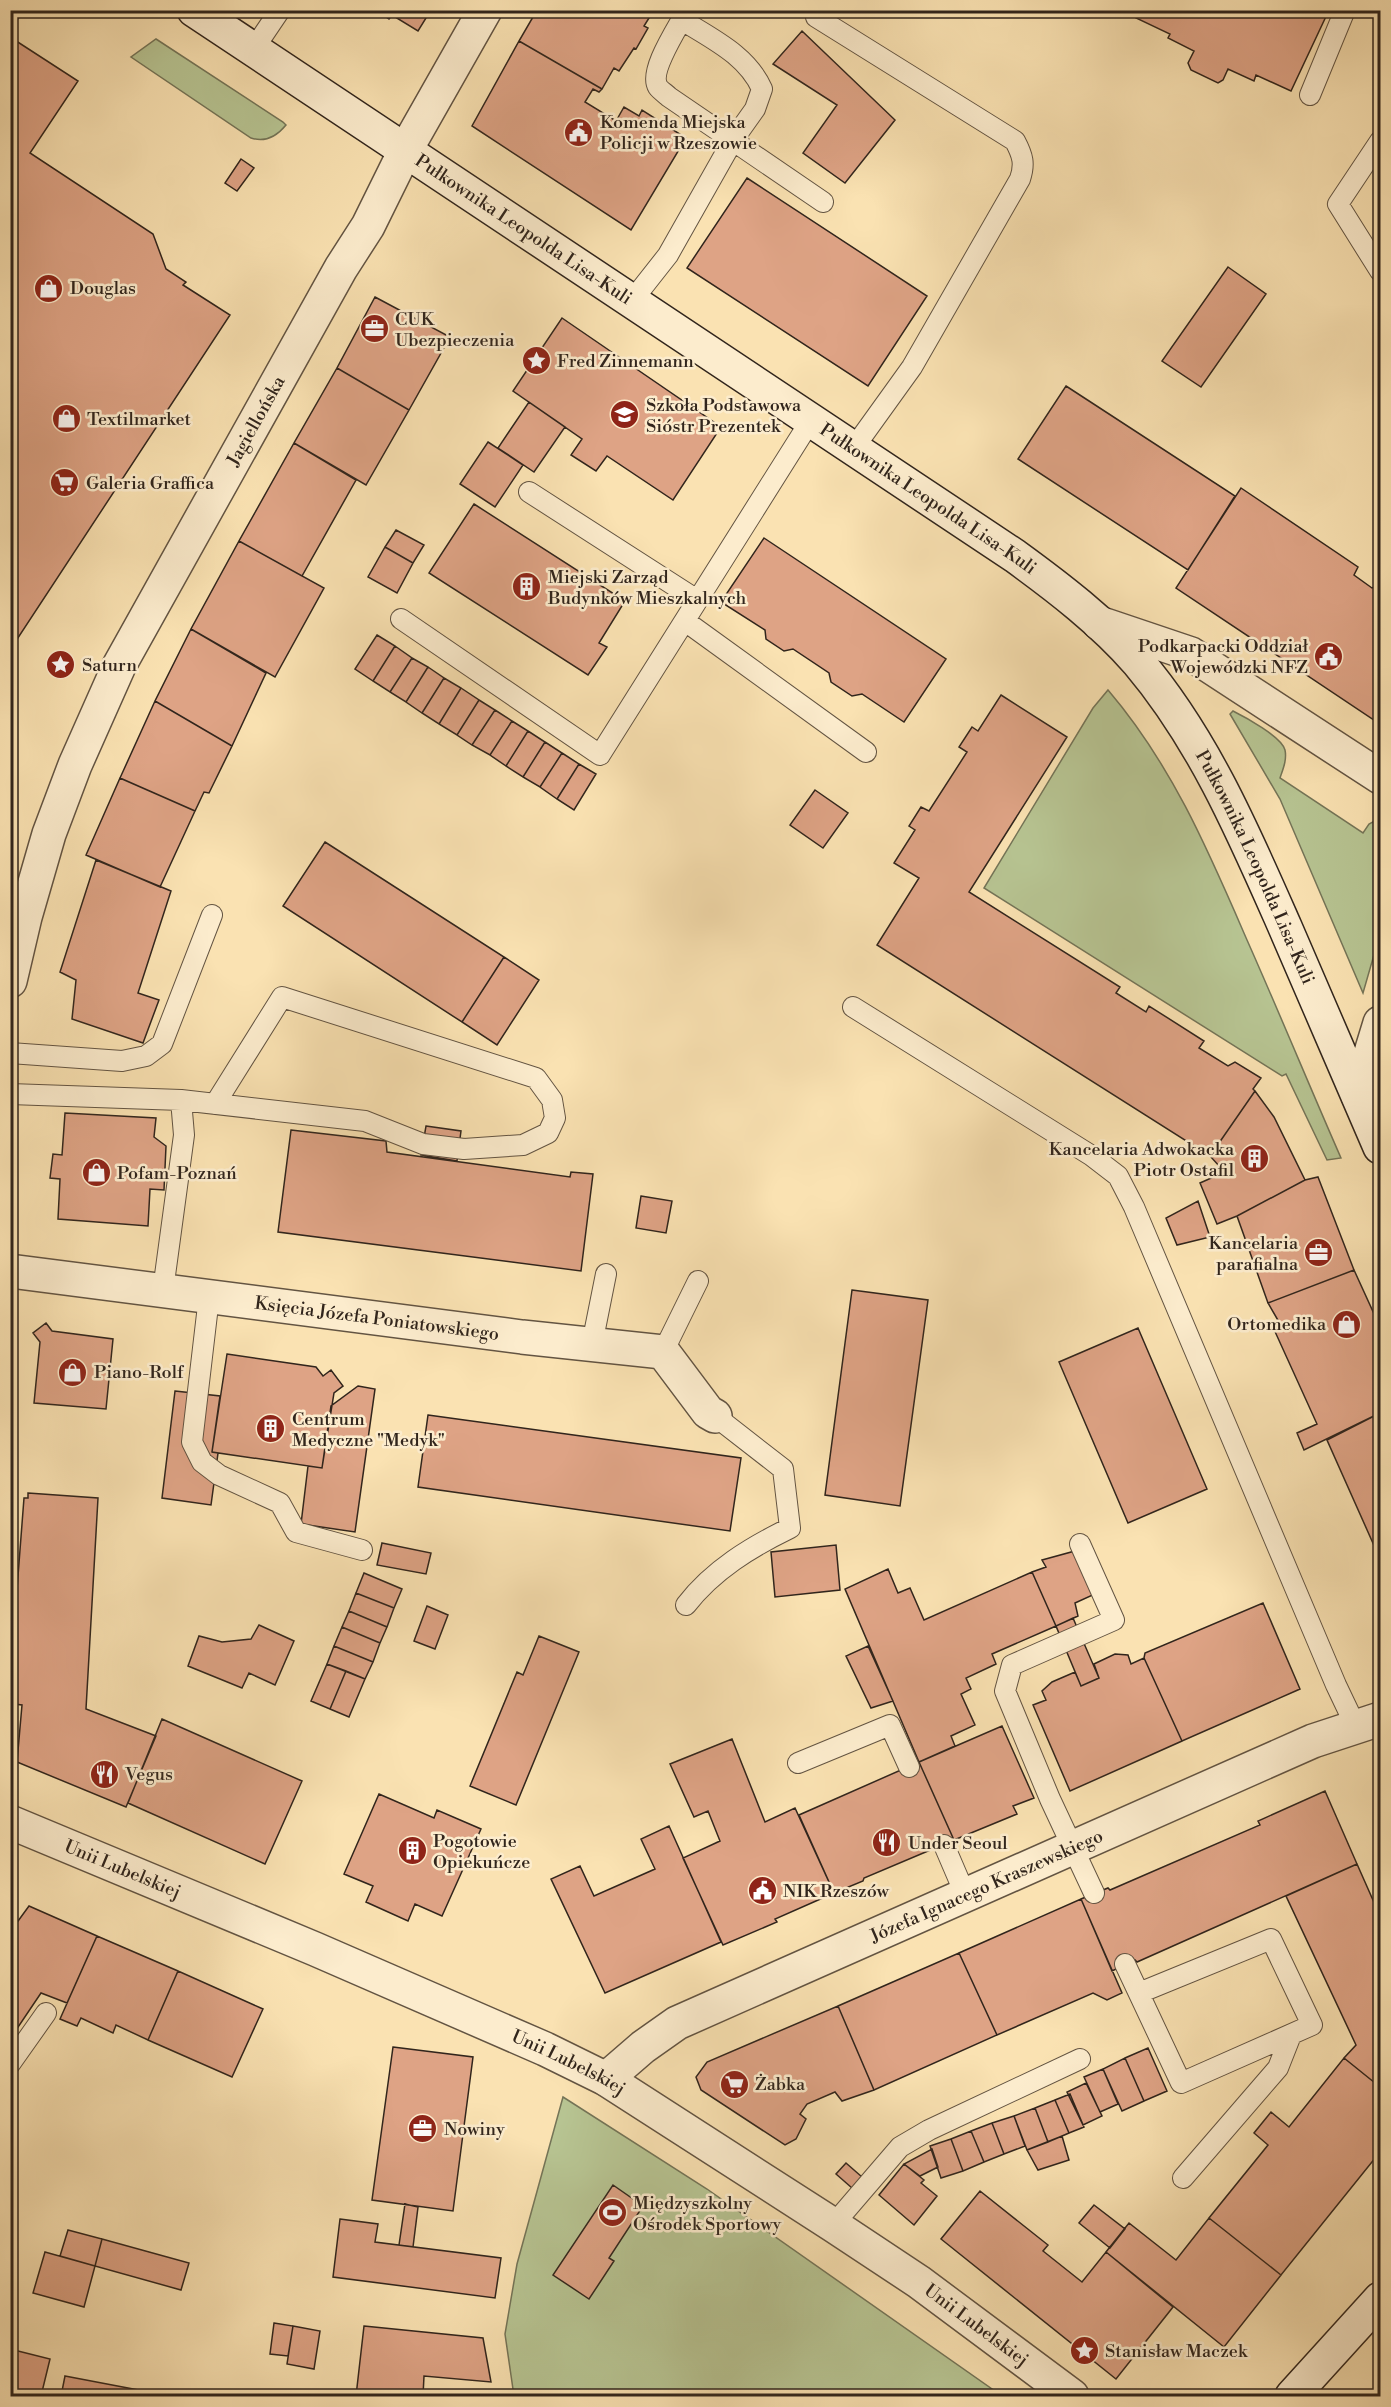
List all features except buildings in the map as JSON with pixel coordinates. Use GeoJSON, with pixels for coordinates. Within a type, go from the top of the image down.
{"type":"FeatureCollection","features":[{"type":"Feature","properties":{"kind":"street","name":"Pułkownika Leopolda Lisa-Kuli"},"geometry":{"type":"LineString","coordinates":[[194,10],[1015,556],[1061,590],[1099,623],[1137,662],[1165,697],[1206,760],[1241,825],[1380,1147]]}},
{"type":"Feature","properties":{"kind":"street","name":"Jagiellońska"},"geometry":{"type":"LineString","coordinates":[[11,973],[49,834],[75,765],[119,666],[341,268],[368,226],[423,117],[485,10]]}},
{"type":"Feature","properties":{"kind":"street"},"geometry":{"type":"LineString","coordinates":[[1099,623],[1191,654],[1380,777]]}},
{"type":"Feature","properties":{"kind":"street"},"geometry":{"type":"LineString","coordinates":[[1358,1095],[1380,1023]]}},
{"type":"Feature","properties":{"kind":"street","name":"Księcia Józefa Poniatowskiego"},"geometry":{"type":"LineString","coordinates":[[10,1271],[663,1352]]}},
{"type":"Feature","properties":{"kind":"street"},"geometry":{"type":"LineString","coordinates":[[663,1352],[708,1412],[715,1416]]}},
{"type":"Feature","properties":{"kind":"street","name":"Józefa Ignacego Kraszewskiego"},"geometry":{"type":"LineString","coordinates":[[606,2079],[643,2047],[677,2023],[1313,1741],[1368,1723]]}},
{"type":"Feature","properties":{"kind":"street","name":"Unii Lubelskiej"},"geometry":{"type":"LineString","coordinates":[[10,1822],[315,1948],[545,2049],[606,2079],[833,2225],[944,2300],[1072,2397]]}},
{"type":"Feature","properties":{"kind":"street"},"geometry":{"type":"LineString","coordinates":[[1292,2397],[1380,2299]]}},
{"type":"Feature","properties":{"kind":"lane"},"geometry":{"type":"LineString","coordinates":[[253,50],[280,10]]}},
{"type":"Feature","properties":{"kind":"lane"},"geometry":{"type":"LineString","coordinates":[[1310,95],[1345,10]]}},
{"type":"Feature","properties":{"kind":"lane"},"geometry":{"type":"LineString","coordinates":[[631,302],[668,255],[733,140],[755,109],[762,89],[755,74],[745,62],[684,15],[659,63],[655,76],[657,86],[733,140],[823,202]]}},
{"type":"Feature","properties":{"kind":"lane"},"geometry":{"type":"LineString","coordinates":[[816,17],[1015,141],[1022,155],[1024,167],[1020,179],[912,367],[853,449]]}},
{"type":"Feature","properties":{"kind":"lane"},"geometry":{"type":"LineString","coordinates":[[1380,141],[1338,204],[1380,271]]}},
{"type":"Feature","properties":{"kind":"lane"},"geometry":{"type":"LineString","coordinates":[[401,619],[600,755],[811,420]]}},
{"type":"Feature","properties":{"kind":"lane"},"geometry":{"type":"LineString","coordinates":[[529,492],[697,600]]}},
{"type":"Feature","properties":{"kind":"lane"},"geometry":{"type":"LineString","coordinates":[[685,621],[866,752]]}},
{"type":"Feature","properties":{"kind":"lane"},"geometry":{"type":"LineString","coordinates":[[10,1053],[122,1061],[146,1056],[162,1044],[212,915]]}},
{"type":"Feature","properties":{"kind":"lane"},"geometry":{"type":"LineString","coordinates":[[10,1094],[182,1100],[215,1104],[365,1121],[423,1144],[464,1149],[524,1145],[548,1133],[555,1118],[552,1100],[536,1078],[282,997],[215,1104]]}},
{"type":"Feature","properties":{"kind":"lane"},"geometry":{"type":"LineString","coordinates":[[853,1007],[1092,1156],[1118,1176],[1134,1206],[1336,1685],[1368,1723]]}},
{"type":"Feature","properties":{"kind":"lane"},"geometry":{"type":"LineString","coordinates":[[163,1290],[184,1135],[182,1100]]}},
{"type":"Feature","properties":{"kind":"lane"},"geometry":{"type":"LineString","coordinates":[[592,1344],[606,1274]]}},
{"type":"Feature","properties":{"kind":"lane"},"geometry":{"type":"LineString","coordinates":[[663,1352],[698,1281]]}},
{"type":"Feature","properties":{"kind":"lane"},"geometry":{"type":"LineString","coordinates":[[209,1297],[192,1442],[202,1462],[219,1475],[280,1503],[296,1532],[362,1550]]}},
{"type":"Feature","properties":{"kind":"lane"},"geometry":{"type":"LineString","coordinates":[[686,1605],[700,1587],[723,1568],[761,1542],[790,1528],[783,1468],[715,1416]]}},
{"type":"Feature","properties":{"kind":"lane"},"geometry":{"type":"LineString","coordinates":[[1080,1544],[1114,1620],[1012,1665],[1005,1691],[1094,1893]]}},
{"type":"Feature","properties":{"kind":"lane"},"geometry":{"type":"LineString","coordinates":[[798,1763],[890,1725],[909,1767]]}},
{"type":"Feature","properties":{"kind":"lane"},"geometry":{"type":"LineString","coordinates":[[944,1845],[965,1894]]}},
{"type":"Feature","properties":{"kind":"lane"},"geometry":{"type":"LineString","coordinates":[[1125,1964],[1138,1993],[1181,2084],[1312,2025],[1271,1939],[1138,1993]]}},
{"type":"Feature","properties":{"kind":"lane"},"geometry":{"type":"LineString","coordinates":[[10,2064],[46,2013]]}},
{"type":"Feature","properties":{"kind":"lane"},"geometry":{"type":"LineString","coordinates":[[1183,2178],[1278,2068],[1290,2034]]}},
{"type":"Feature","properties":{"kind":"lane"},"geometry":{"type":"LineString","coordinates":[[833,2225],[900,2147],[929,2130],[1080,2059]]}},
{"type":"Feature","properties":{"kind":"green space"},"geometry":{"type":"Polygon","coordinates":[[[156,39],[286,125],[271,138],[262,140],[251,138],[131,57],[156,39]]]}},
{"type":"Feature","properties":{"kind":"green space"},"geometry":{"type":"Polygon","coordinates":[[[1108,690],[1131,719],[1170,778],[1203,841],[1341,1158],[1327,1160],[1286,1074],[1282,1076],[984,888],[1093,708],[1108,690]]]}},
{"type":"Feature","properties":{"kind":"green space"},"geometry":{"type":"Polygon","coordinates":[[[1233,711],[1262,728],[1282,745],[1285,757],[1280,778],[1363,833],[1369,824],[1380,818],[1380,934],[1363,993],[1280,799],[1230,714],[1233,711]]]}},
{"type":"Feature","properties":{"kind":"green space"},"geometry":{"type":"Polygon","coordinates":[[[563,2097],[707,2189],[1002,2396],[514,2396],[505,2334],[517,2264],[563,2097]]]}},
{"type":"Feature","properties":{"kind":"place","name":"Komenda Miejska Policji w Rzeszowie"},"geometry":{"type":"Point","coordinates":[579,132]}},
{"type":"Feature","properties":{"kind":"place","name":"Douglas"},"geometry":{"type":"Point","coordinates":[49,288]}},
{"type":"Feature","properties":{"kind":"place","name":"CUK Ubezpieczenia"},"geometry":{"type":"Point","coordinates":[374,329]}},
{"type":"Feature","properties":{"kind":"place","name":"Fred Zinnemann"},"geometry":{"type":"Point","coordinates":[536,361]}},
{"type":"Feature","properties":{"kind":"place","name":"Szkoła Podstawowa Sióstr Prezentek"},"geometry":{"type":"Point","coordinates":[625,415]}},
{"type":"Feature","properties":{"kind":"place","name":"Textilmarket"},"geometry":{"type":"Point","coordinates":[66,419]}},
{"type":"Feature","properties":{"kind":"place","name":"Galeria Graffica"},"geometry":{"type":"Point","coordinates":[65,483]}},
{"type":"Feature","properties":{"kind":"place","name":"Miejski Zarząd Budynków Mieszkalnych"},"geometry":{"type":"Point","coordinates":[527,587]}},
{"type":"Feature","properties":{"kind":"place","name":"Podkarpacki Oddział Wojewódzki NFZ"},"geometry":{"type":"Point","coordinates":[1329,656]}},
{"type":"Feature","properties":{"kind":"place","name":"Saturn"},"geometry":{"type":"Point","coordinates":[61,665]}},
{"type":"Feature","properties":{"kind":"place","name":"Kancelaria Adwokacka Piotr Ostafil"},"geometry":{"type":"Point","coordinates":[1255,1159]}},
{"type":"Feature","properties":{"kind":"place","name":"Pofam-Poznań"},"geometry":{"type":"Point","coordinates":[96,1173]}},
{"type":"Feature","properties":{"kind":"place","name":"Kancelaria parafialna"},"geometry":{"type":"Point","coordinates":[1319,1253]}},
{"type":"Feature","properties":{"kind":"place","name":"Ortomedika"},"geometry":{"type":"Point","coordinates":[1347,1324]}},
{"type":"Feature","properties":{"kind":"place","name":"Piano-Rolf"},"geometry":{"type":"Point","coordinates":[73,1372]}},
{"type":"Feature","properties":{"kind":"place","name":"Centrum Medyczne \"Medyk\""},"geometry":{"type":"Point","coordinates":[271,1429]}},
{"type":"Feature","properties":{"kind":"place","name":"Vegus"},"geometry":{"type":"Point","coordinates":[104,1774]}},
{"type":"Feature","properties":{"kind":"place","name":"Under Seoul"},"geometry":{"type":"Point","coordinates":[887,1843]}},
{"type":"Feature","properties":{"kind":"place","name":"Pogotowie Opiekuńcze"},"geometry":{"type":"Point","coordinates":[412,1851]}},
{"type":"Feature","properties":{"kind":"place","name":"NIK Rzeszów"},"geometry":{"type":"Point","coordinates":[762,1891]}},
{"type":"Feature","properties":{"kind":"place","name":"Żabka"},"geometry":{"type":"Point","coordinates":[734,2084]}},
{"type":"Feature","properties":{"kind":"place","name":"Nowiny"},"geometry":{"type":"Point","coordinates":[423,2129]}},
{"type":"Feature","properties":{"kind":"place","name":"Międzyszkolny Ośrodek Sportowy"},"geometry":{"type":"Point","coordinates":[612,2213]}},
{"type":"Feature","properties":{"kind":"place","name":"Stanisław Maczek"},"geometry":{"type":"Point","coordinates":[1084,2351]}}]}
